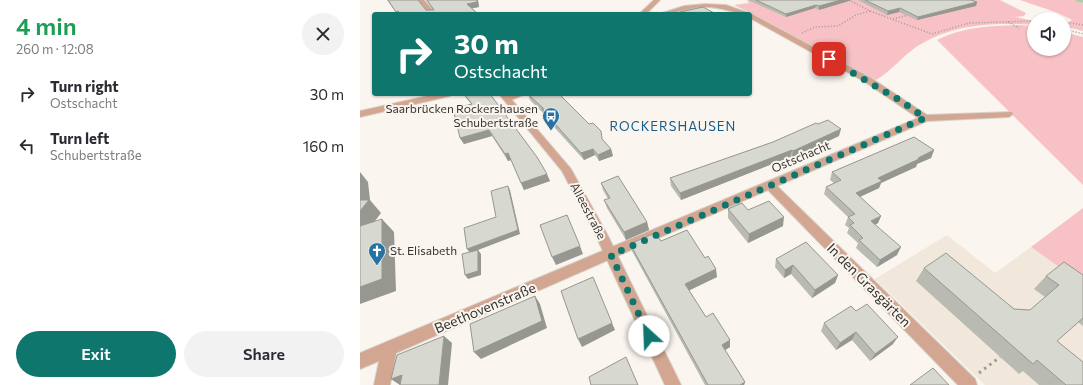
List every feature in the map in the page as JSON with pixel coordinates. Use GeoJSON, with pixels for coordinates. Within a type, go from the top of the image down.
{"type":"FeatureCollection","features":[{"type":"Feature","properties":{"kind":"street"},"geometry":{"type":"LineString","coordinates":[[421,0],[431,12]]}},
{"type":"Feature","properties":{"kind":"street"},"geometry":{"type":"LineString","coordinates":[[644,12],[657,0]]}},
{"type":"Feature","properties":{"kind":"street"},"geometry":{"type":"LineString","coordinates":[[670,12],[696,5],[716,4],[742,12]]}},
{"type":"Feature","properties":{"kind":"street"},"geometry":{"type":"LineString","coordinates":[[752,17],[868,80],[925,118]]}},
{"type":"Feature","properties":{"kind":"street"},"geometry":{"type":"LineString","coordinates":[[360,114],[438,96]]}},
{"type":"Feature","properties":{"kind":"street","name":"Alleestraße"},"geometry":{"type":"LineString","coordinates":[[505,97],[566,169],[611,255],[673,385]]}},
{"type":"Feature","properties":{"kind":"street","name":"Ostschacht"},"geometry":{"type":"LineString","coordinates":[[611,255],[925,118],[1009,114]]}},
{"type":"Feature","properties":{"kind":"street","name":"In den Grasgärten"},"geometry":{"type":"LineString","coordinates":[[769,185],[968,384]]}},
{"type":"Feature","properties":{"kind":"street","name":"Beethovenstraße"},"geometry":{"type":"LineString","coordinates":[[360,361],[611,255]]}},
{"type":"Feature","properties":{"kind":"street"},"geometry":{"type":"LineString","coordinates":[[382,385],[389,350]]}},
{"type":"Feature","properties":{"kind":"path"},"geometry":{"type":"LineString","coordinates":[[849,0],[870,11],[932,34],[951,27],[969,23],[1027,22]]}},
{"type":"Feature","properties":{"kind":"path"},"geometry":{"type":"LineString","coordinates":[[790,38],[811,28],[838,26],[856,15],[870,11]]}},
{"type":"Feature","properties":{"kind":"path"},"geometry":{"type":"LineString","coordinates":[[892,19],[914,14]]}},
{"type":"Feature","properties":{"kind":"path"},"geometry":{"type":"LineString","coordinates":[[1008,22],[1019,28]]}},
{"type":"Feature","properties":{"kind":"path"},"geometry":{"type":"LineString","coordinates":[[1071,23],[1083,25]]}},
{"type":"Feature","properties":{"kind":"path"},"geometry":{"type":"LineString","coordinates":[[1071,31],[1083,34]]}},
{"type":"Feature","properties":{"kind":"path"},"geometry":{"type":"LineString","coordinates":[[968,384],[1000,357]]}},
{"type":"Feature","properties":{"kind":"shaded area"},"geometry":{"type":"Polygon","coordinates":[[[747,0],[1000,0],[1026,13],[1024,16],[1015,17],[1027,20],[1027,25],[973,26],[944,33],[929,39],[916,47],[876,80],[752,14],[752,12],[734,5],[749,3],[747,0]]]}},
{"type":"Feature","properties":{"kind":"shaded area"},"geometry":{"type":"Polygon","coordinates":[[[1020,0],[1083,0],[1083,31],[1071,28],[1071,12],[1055,12],[1020,0]]]}},
{"type":"Feature","properties":{"kind":"shaded area"},"geometry":{"type":"Polygon","coordinates":[[[1027,26],[1027,56],[1071,56],[1071,34],[1083,37],[1083,185],[937,40],[957,32],[986,27],[1027,26]]]}},
{"type":"Feature","properties":{"kind":"shaded area"},"geometry":{"type":"Polygon","coordinates":[[[1083,208],[1083,284],[1031,247],[1083,208]]]}},
{"type":"Feature","properties":{"kind":"shaded area"},"geometry":{"type":"Polygon","coordinates":[[[947,235],[995,273],[1031,247],[1083,284],[1083,385],[985,385],[875,279],[947,235]]]}},
{"type":"Feature","properties":{"kind":"building"},"geometry":{"type":"Polygon","coordinates":[[[388,0],[418,0],[426,10],[434,10],[427,0],[477,0],[477,2],[467,4],[476,12],[396,12],[388,0]]]}},
{"type":"Feature","properties":{"kind":"building"},"geometry":{"type":"Polygon","coordinates":[[[756,0],[841,0],[819,6],[816,5],[786,14],[756,0]]]}},
{"type":"Feature","properties":{"kind":"building"},"geometry":{"type":"Polygon","coordinates":[[[865,0],[971,0],[977,2],[918,17],[900,8],[888,11],[865,0]]]}},
{"type":"Feature","properties":{"kind":"building"},"geometry":{"type":"Polygon","coordinates":[[[703,7],[712,12],[680,12],[703,7]]]}},
{"type":"Feature","properties":{"kind":"building"},"geometry":{"type":"Polygon","coordinates":[[[466,96],[491,96],[537,157],[547,174],[521,183],[508,153],[505,154],[489,130],[460,138],[453,109],[472,104],[466,96]]]}},
{"type":"Feature","properties":{"kind":"building"},"geometry":{"type":"Polygon","coordinates":[[[530,96],[561,96],[589,124],[593,123],[601,131],[602,139],[611,149],[598,155],[593,149],[581,153],[542,109],[544,109],[530,96]]]}},
{"type":"Feature","properties":{"kind":"building"},"geometry":{"type":"Polygon","coordinates":[[[828,120],[841,129],[793,151],[792,150],[680,193],[670,178],[773,142],[816,123],[818,124],[828,120]]]}},
{"type":"Feature","properties":{"kind":"building"},"geometry":{"type":"Polygon","coordinates":[[[914,137],[934,150],[918,158],[919,159],[878,178],[882,181],[856,193],[881,216],[871,221],[901,247],[880,260],[859,240],[863,238],[850,225],[854,223],[848,217],[855,214],[826,187],[841,180],[832,172],[914,137]]]}},
{"type":"Feature","properties":{"kind":"building"},"geometry":{"type":"Polygon","coordinates":[[[618,176],[647,222],[624,232],[604,200],[610,198],[601,183],[618,176]]]}},
{"type":"Feature","properties":{"kind":"building"},"geometry":{"type":"Polygon","coordinates":[[[508,186],[518,230],[467,249],[464,228],[496,217],[491,191],[508,186]]]}},
{"type":"Feature","properties":{"kind":"building"},"geometry":{"type":"Polygon","coordinates":[[[360,200],[369,200],[360,211],[360,200]]]}},
{"type":"Feature","properties":{"kind":"building"},"geometry":{"type":"Polygon","coordinates":[[[769,201],[784,217],[749,234],[728,209],[742,203],[748,210],[769,201]]]}},
{"type":"Feature","properties":{"kind":"building"},"geometry":{"type":"Polygon","coordinates":[[[567,215],[580,246],[552,257],[540,225],[567,215]]]}},
{"type":"Feature","properties":{"kind":"building"},"geometry":{"type":"Polygon","coordinates":[[[382,219],[382,279],[360,287],[360,226],[382,219]]]}},
{"type":"Feature","properties":{"kind":"building"},"geometry":{"type":"Polygon","coordinates":[[[687,230],[705,258],[708,256],[716,269],[685,284],[706,317],[713,313],[730,340],[722,345],[745,382],[740,385],[708,385],[630,244],[655,233],[661,241],[687,230]]]}},
{"type":"Feature","properties":{"kind":"building"},"geometry":{"type":"Polygon","coordinates":[[[806,242],[838,275],[815,290],[793,265],[785,270],[776,259],[806,242]]]}},
{"type":"Feature","properties":{"kind":"building"},"geometry":{"type":"Polygon","coordinates":[[[478,250],[478,271],[465,275],[462,254],[478,250]]]}},
{"type":"Feature","properties":{"kind":"building"},"geometry":{"type":"Polygon","coordinates":[[[946,253],[1014,309],[1030,310],[1059,285],[1046,276],[1064,262],[1083,275],[1083,318],[1057,341],[1083,362],[1083,385],[1066,385],[1037,360],[1033,364],[924,268],[946,253]]]}},
{"type":"Feature","properties":{"kind":"building"},"geometry":{"type":"Polygon","coordinates":[[[593,277],[612,323],[578,339],[561,291],[593,277]]]}},
{"type":"Feature","properties":{"kind":"building"},"geometry":{"type":"Polygon","coordinates":[[[535,296],[542,321],[474,352],[470,324],[535,296]]]}},
{"type":"Feature","properties":{"kind":"building"},"geometry":{"type":"Polygon","coordinates":[[[867,304],[898,337],[875,354],[856,332],[840,343],[824,323],[851,306],[856,311],[867,304]]]}},
{"type":"Feature","properties":{"kind":"building"},"geometry":{"type":"Polygon","coordinates":[[[444,336],[439,385],[400,385],[402,375],[391,379],[397,355],[444,336]]]}},
{"type":"Feature","properties":{"kind":"building"},"geometry":{"type":"Polygon","coordinates":[[[626,357],[638,385],[591,385],[589,377],[626,357]]]}},
{"type":"Feature","properties":{"kind":"building"},"geometry":{"type":"Polygon","coordinates":[[[933,368],[949,385],[910,385],[933,368]]]}},
{"type":"Feature","properties":{"kind":"waterway"},"geometry":{"type":"LineString","coordinates":[[1077,0],[1083,1]]}},
{"type":"Feature","properties":{"kind":"place","name":"Saarbrücken Rockershausen Schubertstraße"},"geometry":{"type":"Point","coordinates":[551,131]}},
{"type":"Feature","properties":{"kind":"place","name":"St. Elisabeth"},"geometry":{"type":"Point","coordinates":[377,266]}},
{"type":"Feature","properties":{"kind":"district","name":"ROCKERSHAUSEN"},"geometry":{"type":"Point","coordinates":[673,126]}},
{"type":"Feature","properties":{"kind":"route"},"geometry":{"type":"LineString","coordinates":[[649,336],[611,255],[925,118],[868,80],[829,59]]}}]}
